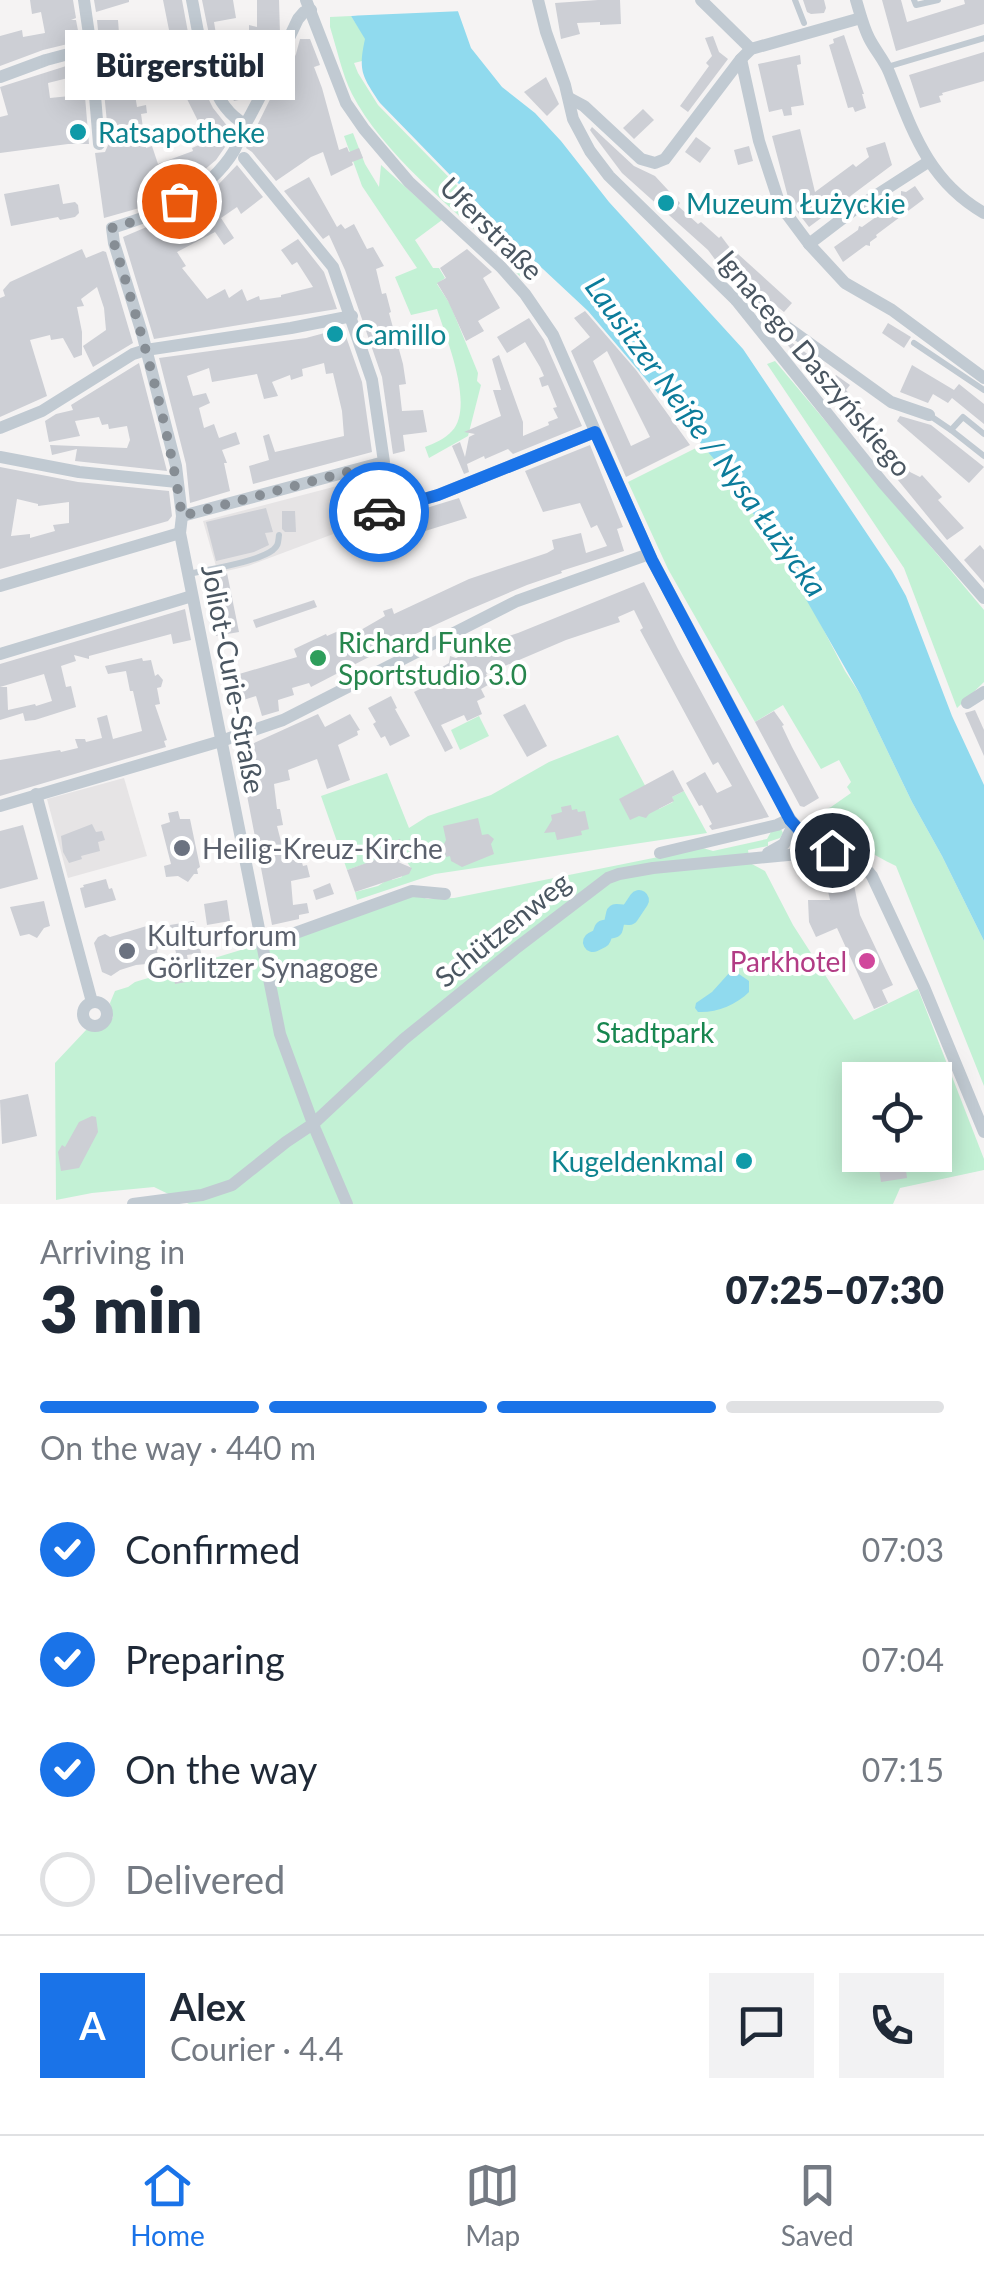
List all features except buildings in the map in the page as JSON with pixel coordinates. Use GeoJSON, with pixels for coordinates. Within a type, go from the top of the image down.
{"type":"FeatureCollection","features":[{"type":"Feature","properties":{"kind":"street"},"geometry":{"type":"LineString","coordinates":[[84,0],[98,144]]}},
{"type":"Feature","properties":{"kind":"street"},"geometry":{"type":"LineString","coordinates":[[192,0],[208,76],[233,118],[245,124]]}},
{"type":"Feature","properties":{"kind":"street","name":"Ignacego Daszyńskiego"},"geometry":{"type":"LineString","coordinates":[[538,0],[573,119],[590,151],[609,176],[736,300],[883,483],[984,598]]}},
{"type":"Feature","properties":{"kind":"street"},"geometry":{"type":"LineString","coordinates":[[702,0],[746,54],[759,141],[780,204],[809,244],[844,283],[892,310],[984,378]]}},
{"type":"Feature","properties":{"kind":"street"},"geometry":{"type":"LineString","coordinates":[[856,0],[868,37],[887,68],[928,162],[956,194],[984,213]]}},
{"type":"Feature","properties":{"kind":"street"},"geometry":{"type":"LineString","coordinates":[[182,516],[384,462],[372,380],[333,267],[241,154],[245,124],[298,18],[309,5]]}},
{"type":"Feature","properties":{"kind":"street","name":"Uferstraße"},"geometry":{"type":"LineString","coordinates":[[309,5],[346,103],[357,120],[409,182],[481,246],[525,294],[553,335],[649,554],[791,822]]}},
{"type":"Feature","properties":{"kind":"street"},"geometry":{"type":"LineString","coordinates":[[568,98],[584,106],[641,158],[655,162],[665,159],[718,100],[746,54],[861,18]]}},
{"type":"Feature","properties":{"kind":"street"},"geometry":{"type":"LineString","coordinates":[[0,77],[91,48]]}},
{"type":"Feature","properties":{"kind":"street","name":"Joliot-Curie-Straße"},"geometry":{"type":"LineString","coordinates":[[241,154],[179,201],[146,218],[112,228],[112,232],[176,466],[182,516],[180,533],[280,1034],[347,1204]]}},
{"type":"Feature","properties":{"kind":"street"},"geometry":{"type":"LineString","coordinates":[[809,244],[928,162]]}},
{"type":"Feature","properties":{"kind":"street"},"geometry":{"type":"LineString","coordinates":[[736,300],[745,297],[891,402],[929,415]]}},
{"type":"Feature","properties":{"kind":"street"},"geometry":{"type":"LineString","coordinates":[[0,428],[42,411],[146,350],[352,316]]}},
{"type":"Feature","properties":{"kind":"street"},"geometry":{"type":"LineString","coordinates":[[347,472],[357,510],[371,514],[438,495],[595,432]]}},
{"type":"Feature","properties":{"kind":"street"},"geometry":{"type":"LineString","coordinates":[[0,456],[56,468],[177,482]]}},
{"type":"Feature","properties":{"kind":"street"},"geometry":{"type":"LineString","coordinates":[[0,586],[180,533]]}},
{"type":"Feature","properties":{"kind":"street"},"geometry":{"type":"LineString","coordinates":[[0,806],[221,741],[300,712],[517,601],[649,554]]}},
{"type":"Feature","properties":{"kind":"street"},"geometry":{"type":"LineString","coordinates":[[0,654],[192,596]]}},
{"type":"Feature","properties":{"kind":"street"},"geometry":{"type":"LineString","coordinates":[[967,703],[984,692]]}},
{"type":"Feature","properties":{"kind":"street"},"geometry":{"type":"LineString","coordinates":[[36,794],[92,1002]]}},
{"type":"Feature","properties":{"kind":"street"},"geometry":{"type":"LineString","coordinates":[[791,822],[832,850],[858,860],[872,876],[984,1132]]}},
{"type":"Feature","properties":{"kind":"street"},"geometry":{"type":"LineString","coordinates":[[660,853],[791,822]]}},
{"type":"Feature","properties":{"kind":"street"},"geometry":{"type":"LineString","coordinates":[[761,856],[784,844],[791,822]]}},
{"type":"Feature","properties":{"kind":"street","name":"Schützenweg"},"geometry":{"type":"LineString","coordinates":[[133,1204],[225,1189],[245,1176],[314,1124],[404,1040],[599,883],[633,870],[832,850]]}},
{"type":"Feature","properties":{"kind":"street"},"geometry":{"type":"LineString","coordinates":[[262,944],[412,891],[445,894]]}},
{"type":"Feature","properties":{"kind":"lane"},"geometry":{"type":"LineString","coordinates":[[795,0],[804,22]]}},
{"type":"Feature","properties":{"kind":"lane"},"geometry":{"type":"LineString","coordinates":[[914,0],[916,6],[938,0]]}},
{"type":"Feature","properties":{"kind":"lane"},"geometry":{"type":"LineString","coordinates":[[887,68],[984,38]]}},
{"type":"Feature","properties":{"kind":"lane"},"geometry":{"type":"LineString","coordinates":[[914,343],[984,390]]}},
{"type":"Feature","properties":{"kind":"lane"},"geometry":{"type":"LineString","coordinates":[[929,415],[984,456]]}},
{"type":"Feature","properties":{"kind":"lane"},"geometry":{"type":"LineString","coordinates":[[951,430],[963,416],[984,434]]}},
{"type":"Feature","properties":{"kind":"lane"},"geometry":{"type":"LineString","coordinates":[[188,574],[272,551],[280,534]]}},
{"type":"Feature","properties":{"kind":"shaded area"},"geometry":{"type":"Polygon","coordinates":[[[341,485],[352,527],[248,566],[218,573],[203,521],[341,485]]]}},
{"type":"Feature","properties":{"kind":"shaded area"},"geometry":{"type":"Polygon","coordinates":[[[124,778],[147,856],[68,878],[47,799],[124,778]]]}},
{"type":"Feature","properties":{"kind":"green space"},"geometry":{"type":"Polygon","coordinates":[[[351,16],[366,39],[362,61],[354,63],[378,105],[535,265],[523,279],[510,267],[512,263],[403,162],[366,117],[348,86],[330,27],[330,17],[351,16]]]}},
{"type":"Feature","properties":{"kind":"green space"},"geometry":{"type":"Polygon","coordinates":[[[353,133],[379,187],[381,165],[442,220],[415,240],[433,268],[439,268],[445,278],[437,284],[450,304],[481,385],[468,436],[429,458],[425,447],[446,436],[458,420],[460,389],[452,354],[437,309],[411,315],[395,277],[417,268],[362,186],[344,136],[353,133]]]}},
{"type":"Feature","properties":{"kind":"green space"},"geometry":{"type":"Polygon","coordinates":[[[775,361],[984,610],[984,682],[957,708],[904,568],[767,364],[775,361]]]}},
{"type":"Feature","properties":{"kind":"green space"},"geometry":{"type":"Polygon","coordinates":[[[704,444],[806,596],[860,694],[984,941],[984,1086],[896,866],[822,834],[805,820],[851,793],[847,787],[851,782],[839,760],[821,769],[783,705],[755,722],[668,569],[628,482],[704,444]]]}},
{"type":"Feature","properties":{"kind":"green space"},"geometry":{"type":"Polygon","coordinates":[[[479,716],[489,736],[460,750],[451,730],[479,716]]]}},
{"type":"Feature","properties":{"kind":"green space"},"geometry":{"type":"Polygon","coordinates":[[[618,735],[656,806],[659,809],[673,802],[672,797],[684,791],[707,833],[435,874],[357,900],[355,892],[384,882],[376,860],[347,870],[321,796],[387,773],[409,828],[428,816],[491,795],[549,762],[618,735]],[[386,838],[387,844],[381,847],[392,880],[411,868],[400,840],[390,843],[386,838]]]}},
{"type":"Feature","properties":{"kind":"green space","name":"Stadtpark"},"geometry":{"type":"Polygon","coordinates":[[[781,829],[780,838],[768,842],[768,846],[748,850],[750,863],[765,871],[793,925],[854,1020],[918,989],[946,1062],[842,1062],[842,1172],[952,1172],[952,1077],[984,1159],[984,1170],[900,1188],[893,1204],[189,1204],[154,1187],[56,1200],[55,1063],[87,1029],[99,1030],[109,1024],[115,991],[254,946],[271,945],[414,895],[454,898],[703,848],[713,851],[767,839],[772,830],[781,829]]]}},
{"type":"Feature","properties":{"kind":"water","name":"Lausitzer Neiße / Nysa Łużycka"},"geometry":{"type":"Polygon","coordinates":[[[454,0],[471,48],[502,87],[535,113],[561,141],[609,202],[743,349],[892,571],[984,785],[984,941],[860,694],[779,552],[725,472],[588,311],[380,103],[369,86],[362,66],[365,39],[351,16],[454,0]]]}},
{"type":"Feature","properties":{"kind":"water"},"geometry":{"type":"Polygon","coordinates":[[[730,972],[749,981],[749,992],[725,1007],[698,1012],[696,1003],[730,972]]]}},
{"type":"Feature","properties":{"kind":"pier"},"geometry":{"type":"Polygon","coordinates":[[[340,0],[459,0],[463,11],[346,16],[340,0]]]}},
{"type":"Feature","properties":{"kind":"waterway"},"geometry":{"type":"LineString","coordinates":[[593,942],[601,938],[604,930],[613,928],[616,914],[629,915],[639,900]]}},
{"type":"Feature","properties":{"kind":"way so far"},"geometry":{"type":"LineString","coordinates":[[179,201],[146,218],[112,228],[176,466],[182,516],[347,472],[357,510],[365,514],[379,512]]}},
{"type":"Feature","properties":{"kind":"place","name":"Ratsapotheke"},"geometry":{"type":"Point","coordinates":[78,132]}},
{"type":"Feature","properties":{"kind":"place","name":"Bürgerstübl"},"geometry":{"type":"Point","coordinates":[179,201]}},
{"type":"Feature","properties":{"kind":"place","name":"Muzeum Łużyckie"},"geometry":{"type":"Point","coordinates":[666,203]}},
{"type":"Feature","properties":{"kind":"place","name":"Camillo"},"geometry":{"type":"Point","coordinates":[335,334]}},
{"type":"Feature","properties":{"kind":"place","name":"Richard Funke Sportstudio 3.0"},"geometry":{"type":"Point","coordinates":[318,658]}},
{"type":"Feature","properties":{"kind":"place","name":"Heilig-Kreuz-Kirche"},"geometry":{"type":"Point","coordinates":[182,848]}},
{"type":"Feature","properties":{"kind":"place","name":"Kulturforum Görlitzer Synagoge"},"geometry":{"type":"Point","coordinates":[127,951]}},
{"type":"Feature","properties":{"kind":"place","name":"Parkhotel"},"geometry":{"type":"Point","coordinates":[867,961]}},
{"type":"Feature","properties":{"kind":"place","name":"Kugeldenkmal"},"geometry":{"type":"Point","coordinates":[744,1161]}},
{"type":"Feature","properties":{"kind":"route"},"geometry":{"type":"LineString","coordinates":[[379,512],[438,495],[595,432],[652,560],[793,826],[832,850]]}}]}
